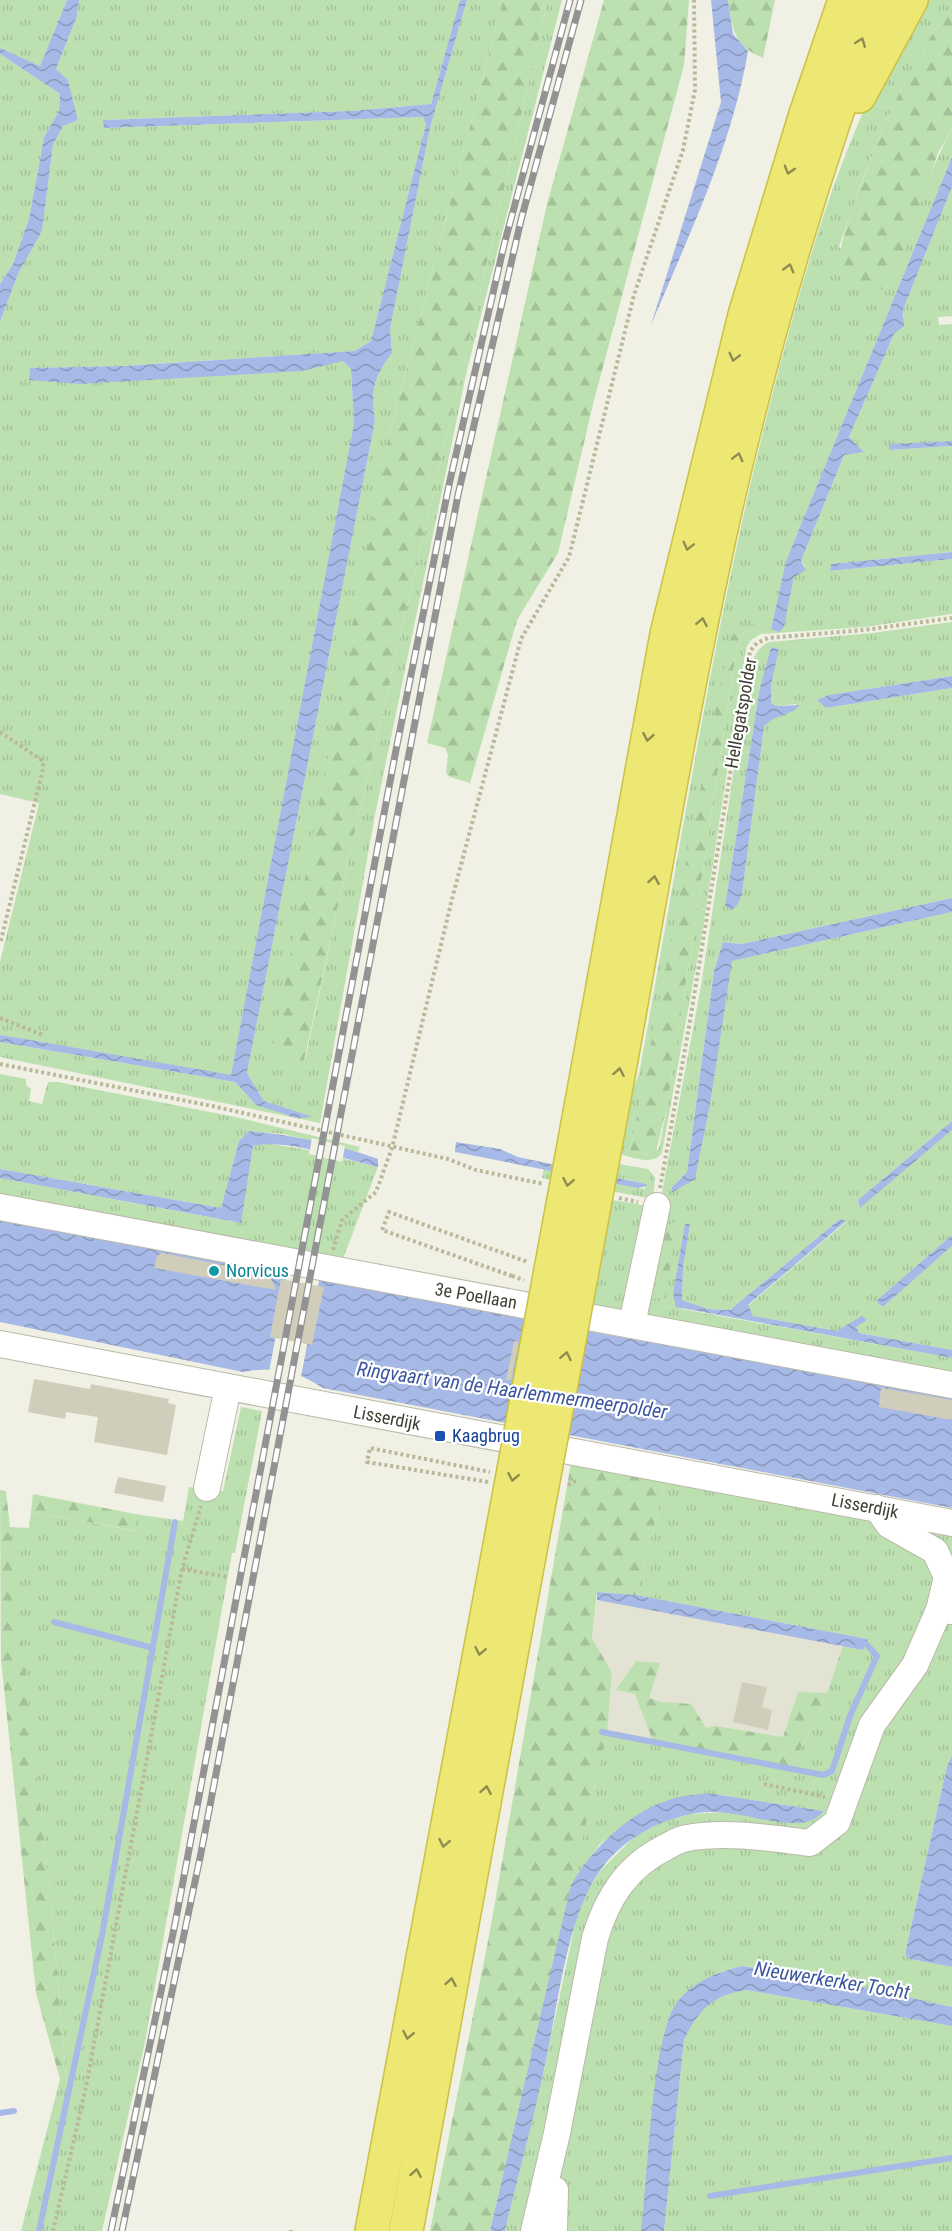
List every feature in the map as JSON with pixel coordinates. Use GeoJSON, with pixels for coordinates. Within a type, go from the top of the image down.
{"type":"FeatureCollection","features":[{"type":"Feature","properties":{"kind":"highway"},"geometry":{"type":"LineString","coordinates":[[806,114],[822,0]]}},
{"type":"Feature","properties":{"kind":"highway"},"geometry":{"type":"LineString","coordinates":[[593,1127],[667,634],[745,315],[806,114],[845,0]]}},
{"type":"Feature","properties":{"kind":"highway"},"geometry":{"type":"LineString","coordinates":[[372,2231],[506,1597],[593,1127],[722,524],[751,404],[816,177],[877,0]]}},
{"type":"Feature","properties":{"kind":"highway"},"geometry":{"type":"LineString","coordinates":[[816,177],[911,0]]}},
{"type":"Feature","properties":{"kind":"highway"},"geometry":{"type":"LineString","coordinates":[[406,2231],[506,1597]]}},
{"type":"Feature","properties":{"kind":"street"},"geometry":{"type":"LineString","coordinates":[[632,1324],[657,1206]]}},
{"type":"Feature","properties":{"kind":"street","name":"3e Poellaan"},"geometry":{"type":"LineString","coordinates":[[0,1207],[952,1385]]}},
{"type":"Feature","properties":{"kind":"street","name":"Lisserdijk"},"geometry":{"type":"LineString","coordinates":[[0,1344],[952,1523]]}},
{"type":"Feature","properties":{"kind":"street"},"geometry":{"type":"LineString","coordinates":[[207,1488],[228,1387]]}},
{"type":"Feature","properties":{"kind":"street"},"geometry":{"type":"LineString","coordinates":[[534,2231],[557,2133],[595,1938],[602,1915],[617,1886],[649,1856],[684,1838],[746,1835],[810,1843],[837,1822],[872,1725],[915,1665],[946,1611],[947,1576],[935,1551],[889,1525],[877,1508]]}},
{"type":"Feature","properties":{"kind":"street"},"geometry":{"type":"LineString","coordinates":[[554,2231],[557,2133]]}},
{"type":"Feature","properties":{"kind":"path"},"geometry":{"type":"LineString","coordinates":[[327,1269],[342,1220],[376,1192],[392,1148],[452,899],[521,639],[569,557],[634,296],[682,150],[695,90],[694,0]]}},
{"type":"Feature","properties":{"kind":"path","name":"Hellegatspolder"},"geometry":{"type":"LineString","coordinates":[[657,1206],[703,944],[750,651],[757,643],[768,638],[864,630],[952,618]]}},
{"type":"Feature","properties":{"kind":"path"},"geometry":{"type":"LineString","coordinates":[[0,732],[43,761],[43,769],[0,944]]}},
{"type":"Feature","properties":{"kind":"path"},"geometry":{"type":"LineString","coordinates":[[0,1018],[43,1035]]}},
{"type":"Feature","properties":{"kind":"path"},"geometry":{"type":"LineString","coordinates":[[0,1064],[212,1106],[448,1159],[476,1170],[555,1186]]}},
{"type":"Feature","properties":{"kind":"path"},"geometry":{"type":"LineString","coordinates":[[612,1197],[657,1206]]}},
{"type":"Feature","properties":{"kind":"path"},"geometry":{"type":"LineString","coordinates":[[513,1276],[382,1230],[389,1212],[534,1265]]}},
{"type":"Feature","properties":{"kind":"path"},"geometry":{"type":"LineString","coordinates":[[495,1473],[370,1448],[367,1462],[495,1483]]}},
{"type":"Feature","properties":{"kind":"path"},"geometry":{"type":"LineString","coordinates":[[53,2231],[86,2087],[182,1569],[207,1488]]}},
{"type":"Feature","properties":{"kind":"path"},"geometry":{"type":"LineString","coordinates":[[182,1569],[227,1577]]}},
{"type":"Feature","properties":{"kind":"path"},"geometry":{"type":"LineString","coordinates":[[764,1784],[797,1792]]}},
{"type":"Feature","properties":{"kind":"shaded area"},"geometry":{"type":"Polygon","coordinates":[[[597,1600],[843,1646],[827,1693],[790,1771],[607,1735],[612,1674],[592,1638],[597,1600]]]}},
{"type":"Feature","properties":{"kind":"green space"},"geometry":{"type":"Polygon","coordinates":[[[0,0],[67,0],[40,66],[0,48],[0,0]]]}},
{"type":"Feature","properties":{"kind":"green space"},"geometry":{"type":"Polygon","coordinates":[[[79,0],[460,0],[431,104],[351,111],[104,120],[105,128],[423,117],[426,124],[371,341],[355,351],[124,366],[30,368],[30,380],[343,361],[351,369],[354,423],[231,1076],[0,1035],[0,962],[39,803],[0,794],[0,322],[18,274],[42,231],[53,145],[63,126],[78,120],[68,80],[56,69],[77,16],[79,0]]]}},
{"type":"Feature","properties":{"kind":"green space"},"geometry":{"type":"Polygon","coordinates":[[[467,0],[503,0],[387,444],[289,1063],[305,1060],[345,874],[548,0],[562,0],[467,370],[375,815],[320,1123],[0,1057],[0,1042],[235,1082],[256,1105],[310,1117],[264,1101],[247,1073],[375,421],[373,401],[375,385],[377,377],[392,353],[390,329],[430,128],[467,0]]]}},
{"type":"Feature","properties":{"kind":"green space"},"geometry":{"type":"Polygon","coordinates":[[[503,0],[548,0],[345,874],[304,1061],[289,1063],[273,1047],[387,444],[503,0]]]}},
{"type":"Feature","properties":{"kind":"green space"},"geometry":{"type":"Polygon","coordinates":[[[604,0],[689,0],[684,65],[593,404],[558,553],[517,620],[470,783],[450,777],[446,773],[448,755],[445,748],[427,743],[547,204],[604,0]]]}},
{"type":"Feature","properties":{"kind":"green space"},"geometry":{"type":"Polygon","coordinates":[[[728,0],[775,0],[763,58],[740,42],[733,28],[728,0]]]}},
{"type":"Feature","properties":{"kind":"green space"},"geometry":{"type":"Polygon","coordinates":[[[919,0],[952,0],[952,6],[900,91],[873,152],[839,247],[887,287],[933,168],[952,129],[952,157],[786,561],[771,629],[784,627],[794,577],[805,566],[801,561],[844,455],[864,452],[849,437],[894,334],[904,319],[903,310],[952,187],[952,316],[938,317],[939,325],[952,324],[952,441],[889,445],[890,450],[952,446],[952,552],[831,564],[830,571],[952,559],[952,614],[865,627],[761,634],[751,640],[746,648],[703,928],[662,1153],[653,1159],[634,1158],[615,1153],[619,1124],[639,1074],[716,647],[752,477],[792,321],[836,179],[864,110],[919,0]],[[738,627],[630,1151],[646,1155],[659,1149],[667,1107],[736,651],[744,633],[764,629],[738,627]]]}},
{"type":"Feature","properties":{"kind":"green space"},"geometry":{"type":"Polygon","coordinates":[[[952,6],[952,129],[938,153],[905,249],[887,287],[872,292],[860,291],[838,274],[847,225],[891,110],[925,46],[952,6]]]}},
{"type":"Feature","properties":{"kind":"green space"},"geometry":{"type":"Polygon","coordinates":[[[0,54],[60,94],[59,111],[44,137],[29,219],[13,264],[0,284],[0,54]]]}},
{"type":"Feature","properties":{"kind":"green space"},"geometry":{"type":"Polygon","coordinates":[[[952,622],[952,676],[830,695],[826,708],[952,688],[952,898],[742,944],[723,942],[714,971],[687,1172],[672,1187],[695,1179],[710,1105],[731,961],[952,912],[952,1121],[858,1200],[860,1207],[952,1130],[952,1235],[876,1301],[883,1307],[952,1246],[952,1350],[859,1333],[856,1327],[838,1331],[753,1316],[748,1306],[846,1222],[840,1219],[730,1310],[708,1309],[682,1300],[683,1268],[690,1224],[673,1294],[682,1309],[952,1358],[952,1380],[647,1317],[644,1288],[701,986],[747,684],[753,660],[763,645],[769,642],[872,633],[952,622]],[[771,647],[760,687],[725,906],[742,894],[764,727],[772,717],[796,709],[796,704],[776,706],[771,703],[771,686],[779,649],[771,647]]]}},
{"type":"Feature","properties":{"kind":"green space"},"geometry":{"type":"Polygon","coordinates":[[[757,624],[765,629],[744,633],[736,651],[667,1107],[655,1156],[630,1152],[728,646],[737,627],[757,624]]]}},
{"type":"Feature","properties":{"kind":"green space"},"geometry":{"type":"Polygon","coordinates":[[[0,1074],[26,1079],[26,1085],[31,1089],[29,1101],[42,1104],[48,1082],[58,1082],[240,1118],[360,1147],[358,1152],[283,1134],[249,1131],[239,1141],[221,1208],[0,1169],[0,1074]]]}},
{"type":"Feature","properties":{"kind":"green space"},"geometry":{"type":"Polygon","coordinates":[[[264,1143],[303,1149],[378,1167],[341,1264],[0,1200],[0,1178],[240,1223],[253,1146],[264,1143]]]}},
{"type":"Feature","properties":{"kind":"green space"},"geometry":{"type":"Polygon","coordinates":[[[561,1154],[648,1169],[655,1177],[653,1199],[542,1178],[544,1168],[645,1189],[646,1184],[558,1164],[561,1154]]]}},
{"type":"Feature","properties":{"kind":"green space"},"geometry":{"type":"Polygon","coordinates":[[[612,1200],[648,1206],[629,1311],[591,1310],[612,1200]]]}},
{"type":"Feature","properties":{"kind":"green space"},"geometry":{"type":"Polygon","coordinates":[[[680,1218],[674,1241],[666,1298],[650,1299],[665,1228],[680,1218]]]}},
{"type":"Feature","properties":{"kind":"green space"},"geometry":{"type":"Polygon","coordinates":[[[241,1407],[262,1411],[235,1553],[232,1553],[145,2042],[102,2231],[21,2231],[60,2079],[66,2077],[51,1902],[9,1527],[29,1528],[31,1512],[136,1531],[135,1514],[183,1521],[189,1487],[223,1491],[241,1407]]]}},
{"type":"Feature","properties":{"kind":"green space"},"geometry":{"type":"Polygon","coordinates":[[[571,1463],[666,1480],[636,1595],[597,1592],[592,1638],[612,1673],[607,1735],[490,2231],[430,2231],[490,1931],[571,1463]]]}},
{"type":"Feature","properties":{"kind":"green space"},"geometry":{"type":"Polygon","coordinates":[[[666,1480],[952,1534],[952,1756],[947,1766],[905,1954],[910,1959],[952,1967],[952,2007],[812,1976],[742,1966],[720,1972],[702,1981],[678,2001],[641,2231],[505,2231],[544,2070],[576,1919],[587,1892],[600,1871],[634,1837],[664,1821],[689,1814],[731,1812],[779,1820],[824,1811],[707,1793],[619,1829],[600,1844],[571,1885],[607,1735],[790,1771],[827,1693],[843,1646],[863,1650],[868,1639],[636,1595],[666,1480]]]}},
{"type":"Feature","properties":{"kind":"green space"},"geometry":{"type":"Polygon","coordinates":[[[0,1490],[6,1491],[51,1902],[66,2077],[60,2079],[36,1993],[1,1660],[0,1490]]]}},
{"type":"Feature","properties":{"kind":"green space"},"geometry":{"type":"Polygon","coordinates":[[[33,1494],[135,1514],[137,1531],[31,1512],[33,1494]]]}},
{"type":"Feature","properties":{"kind":"green space"},"geometry":{"type":"Polygon","coordinates":[[[636,1661],[660,1663],[649,1698],[661,1702],[691,1704],[706,1728],[716,1726],[783,1737],[798,1692],[827,1693],[790,1771],[654,1744],[635,1694],[616,1690],[636,1661]]]}},
{"type":"Feature","properties":{"kind":"green space"},"geometry":{"type":"Polygon","coordinates":[[[747,1990],[952,2026],[952,2231],[664,2231],[684,2040],[695,2020],[708,2005],[735,1992],[747,1990]]]}},
{"type":"Feature","properties":{"kind":"water"},"geometry":{"type":"Polygon","coordinates":[[[67,0],[79,0],[77,16],[56,69],[68,80],[78,120],[63,126],[53,145],[42,231],[18,274],[0,322],[0,284],[13,264],[29,219],[44,137],[59,111],[60,94],[0,54],[0,48],[40,66],[67,0]]]}},
{"type":"Feature","properties":{"kind":"water"},"geometry":{"type":"Polygon","coordinates":[[[460,0],[467,0],[430,128],[390,329],[392,353],[377,377],[375,385],[373,401],[375,421],[247,1073],[264,1101],[313,1117],[297,1118],[256,1105],[235,1082],[0,1042],[0,1035],[231,1075],[354,423],[351,369],[343,361],[302,371],[80,384],[29,380],[30,368],[124,366],[355,351],[371,341],[426,124],[423,117],[104,128],[103,120],[351,111],[431,104],[460,0]]]}},
{"type":"Feature","properties":{"kind":"water"},"geometry":{"type":"Polygon","coordinates":[[[711,0],[728,0],[733,34],[748,51],[741,86],[720,156],[694,225],[651,325],[721,102],[711,0]]]}},
{"type":"Feature","properties":{"kind":"water"},"geometry":{"type":"Polygon","coordinates":[[[952,157],[952,187],[903,310],[904,326],[894,334],[849,437],[864,452],[844,455],[801,561],[806,570],[794,577],[784,627],[779,632],[771,629],[786,561],[952,157]]]}},
{"type":"Feature","properties":{"kind":"water"},"geometry":{"type":"Polygon","coordinates":[[[952,441],[952,446],[889,450],[889,444],[952,441]]]}},
{"type":"Feature","properties":{"kind":"water"},"geometry":{"type":"Polygon","coordinates":[[[952,552],[952,559],[830,571],[831,564],[952,552]]]}},
{"type":"Feature","properties":{"kind":"water"},"geometry":{"type":"Polygon","coordinates":[[[771,647],[779,649],[771,686],[771,703],[776,706],[800,705],[792,712],[773,719],[764,727],[742,894],[738,904],[732,910],[725,906],[760,687],[771,647]]]}},
{"type":"Feature","properties":{"kind":"water"},"geometry":{"type":"Polygon","coordinates":[[[952,676],[952,688],[826,708],[817,700],[829,695],[952,676]]]}},
{"type":"Feature","properties":{"kind":"water"},"geometry":{"type":"Polygon","coordinates":[[[952,898],[952,912],[732,961],[710,1105],[695,1179],[671,1193],[672,1187],[687,1172],[714,971],[723,942],[742,944],[952,898]]]}},
{"type":"Feature","properties":{"kind":"water"},"geometry":{"type":"Polygon","coordinates":[[[952,1121],[952,1130],[860,1208],[858,1200],[952,1121]]]}},
{"type":"Feature","properties":{"kind":"water"},"geometry":{"type":"Polygon","coordinates":[[[249,1131],[298,1138],[346,1149],[378,1159],[378,1167],[298,1147],[266,1144],[253,1146],[241,1223],[0,1178],[0,1169],[221,1208],[239,1141],[249,1131]]]}},
{"type":"Feature","properties":{"kind":"water"},"geometry":{"type":"Polygon","coordinates":[[[456,1142],[500,1149],[518,1157],[647,1186],[638,1188],[455,1152],[456,1142]]]}},
{"type":"Feature","properties":{"kind":"water","name":"Ringvaart van de Haarlemmermeerpolder"},"geometry":{"type":"Polygon","coordinates":[[[0,1217],[592,1332],[952,1396],[952,1508],[323,1388],[303,1377],[285,1371],[265,1369],[243,1372],[0,1322],[0,1217]]]}},
{"type":"Feature","properties":{"kind":"water"},"geometry":{"type":"Polygon","coordinates":[[[840,1219],[846,1221],[748,1305],[753,1316],[837,1331],[862,1316],[867,1320],[856,1327],[859,1333],[952,1350],[952,1358],[676,1307],[673,1294],[685,1224],[690,1224],[683,1268],[682,1300],[708,1309],[730,1310],[840,1219]]]}},
{"type":"Feature","properties":{"kind":"water"},"geometry":{"type":"Polygon","coordinates":[[[952,1235],[952,1246],[883,1307],[876,1301],[952,1235]]]}},
{"type":"Feature","properties":{"kind":"water"},"geometry":{"type":"Polygon","coordinates":[[[597,1592],[636,1595],[868,1639],[863,1650],[597,1600],[597,1592]]]}},
{"type":"Feature","properties":{"kind":"water"},"geometry":{"type":"Polygon","coordinates":[[[952,1756],[952,1967],[910,1959],[905,1954],[947,1766],[952,1756]]]}},
{"type":"Feature","properties":{"kind":"water"},"geometry":{"type":"Polygon","coordinates":[[[707,1793],[824,1811],[814,1819],[801,1823],[775,1822],[736,1814],[710,1812],[683,1816],[655,1826],[630,1841],[618,1850],[599,1872],[579,1913],[565,1960],[542,2077],[505,2231],[490,2231],[571,1885],[602,1844],[628,1821],[675,1798],[707,1793]]]}},
{"type":"Feature","properties":{"kind":"water"},"geometry":{"type":"Polygon","coordinates":[[[742,1966],[812,1976],[952,2007],[952,2026],[747,1990],[735,1992],[708,2005],[695,2020],[684,2040],[664,2231],[641,2231],[656,2075],[669,2018],[678,2001],[691,1988],[715,1974],[742,1966]]]}},
{"type":"Feature","properties":{"kind":"pier"},"geometry":{"type":"Polygon","coordinates":[[[312,1138],[345,1146],[342,1162],[309,1154],[312,1138]]]}},
{"type":"Feature","properties":{"kind":"pier"},"geometry":{"type":"Polygon","coordinates":[[[288,1270],[320,1276],[301,1377],[269,1372],[288,1270]]]}},
{"type":"Feature","properties":{"kind":"building","name":"Norvicus"},"geometry":{"type":"Polygon","coordinates":[[[162,1253],[269,1274],[276,1290],[154,1268],[157,1256],[162,1253]]]}},
{"type":"Feature","properties":{"kind":"building"},"geometry":{"type":"Polygon","coordinates":[[[281,1279],[324,1287],[312,1345],[270,1337],[281,1279]]]}},
{"type":"Feature","properties":{"kind":"building"},"geometry":{"type":"Polygon","coordinates":[[[514,1341],[519,1342],[511,1380],[506,1380],[514,1341]]]}},
{"type":"Feature","properties":{"kind":"building"},"geometry":{"type":"Polygon","coordinates":[[[34,1379],[90,1389],[91,1384],[169,1399],[168,1403],[176,1405],[167,1455],[94,1442],[98,1417],[66,1412],[65,1419],[28,1412],[34,1379]]]}},
{"type":"Feature","properties":{"kind":"building"},"geometry":{"type":"Polygon","coordinates":[[[881,1388],[952,1400],[952,1420],[879,1407],[881,1388]]]}},
{"type":"Feature","properties":{"kind":"building"},"geometry":{"type":"Polygon","coordinates":[[[118,1477],[166,1486],[163,1502],[114,1493],[118,1477]]]}},
{"type":"Feature","properties":{"kind":"building"},"geometry":{"type":"Polygon","coordinates":[[[742,1682],[767,1687],[762,1707],[772,1710],[768,1730],[733,1722],[742,1682]]]}},
{"type":"Feature","properties":{"kind":"waterway"},"geometry":{"type":"LineString","coordinates":[[39,2231],[102,1935],[175,1522]]}},
{"type":"Feature","properties":{"kind":"waterway"},"geometry":{"type":"LineString","coordinates":[[54,1622],[153,1648]]}},
{"type":"Feature","properties":{"kind":"waterway"},"geometry":{"type":"LineString","coordinates":[[602,1732],[823,1775],[832,1771],[850,1716],[877,1656],[866,1644],[858,1643]]}},
{"type":"Feature","properties":{"kind":"waterway"},"geometry":{"type":"LineString","coordinates":[[0,2113],[14,2111]]}},
{"type":"Feature","properties":{"kind":"waterway"},"geometry":{"type":"LineString","coordinates":[[710,2196],[952,2158]]}},
{"type":"Feature","properties":{"kind":"railway"},"geometry":{"type":"LineString","coordinates":[[111,2231],[175,1924],[396,750],[449,485],[504,245],[570,0]]}},
{"type":"Feature","properties":{"kind":"railway"},"geometry":{"type":"LineString","coordinates":[[122,2231],[201,1853],[458,495],[521,220],[581,0]]}},
{"type":"Feature","properties":{"kind":"place","name":"Norvicus"},"geometry":{"type":"Point","coordinates":[214,1271]}},
{"type":"Feature","properties":{"kind":"place","name":"Kaagbrug"},"geometry":{"type":"Point","coordinates":[440,1436]}},
{"type":"Feature","properties":{"kind":"water label","name":"Nieuwerkerker Tocht"},"geometry":{"type":"Point","coordinates":[832,1980]}}]}
